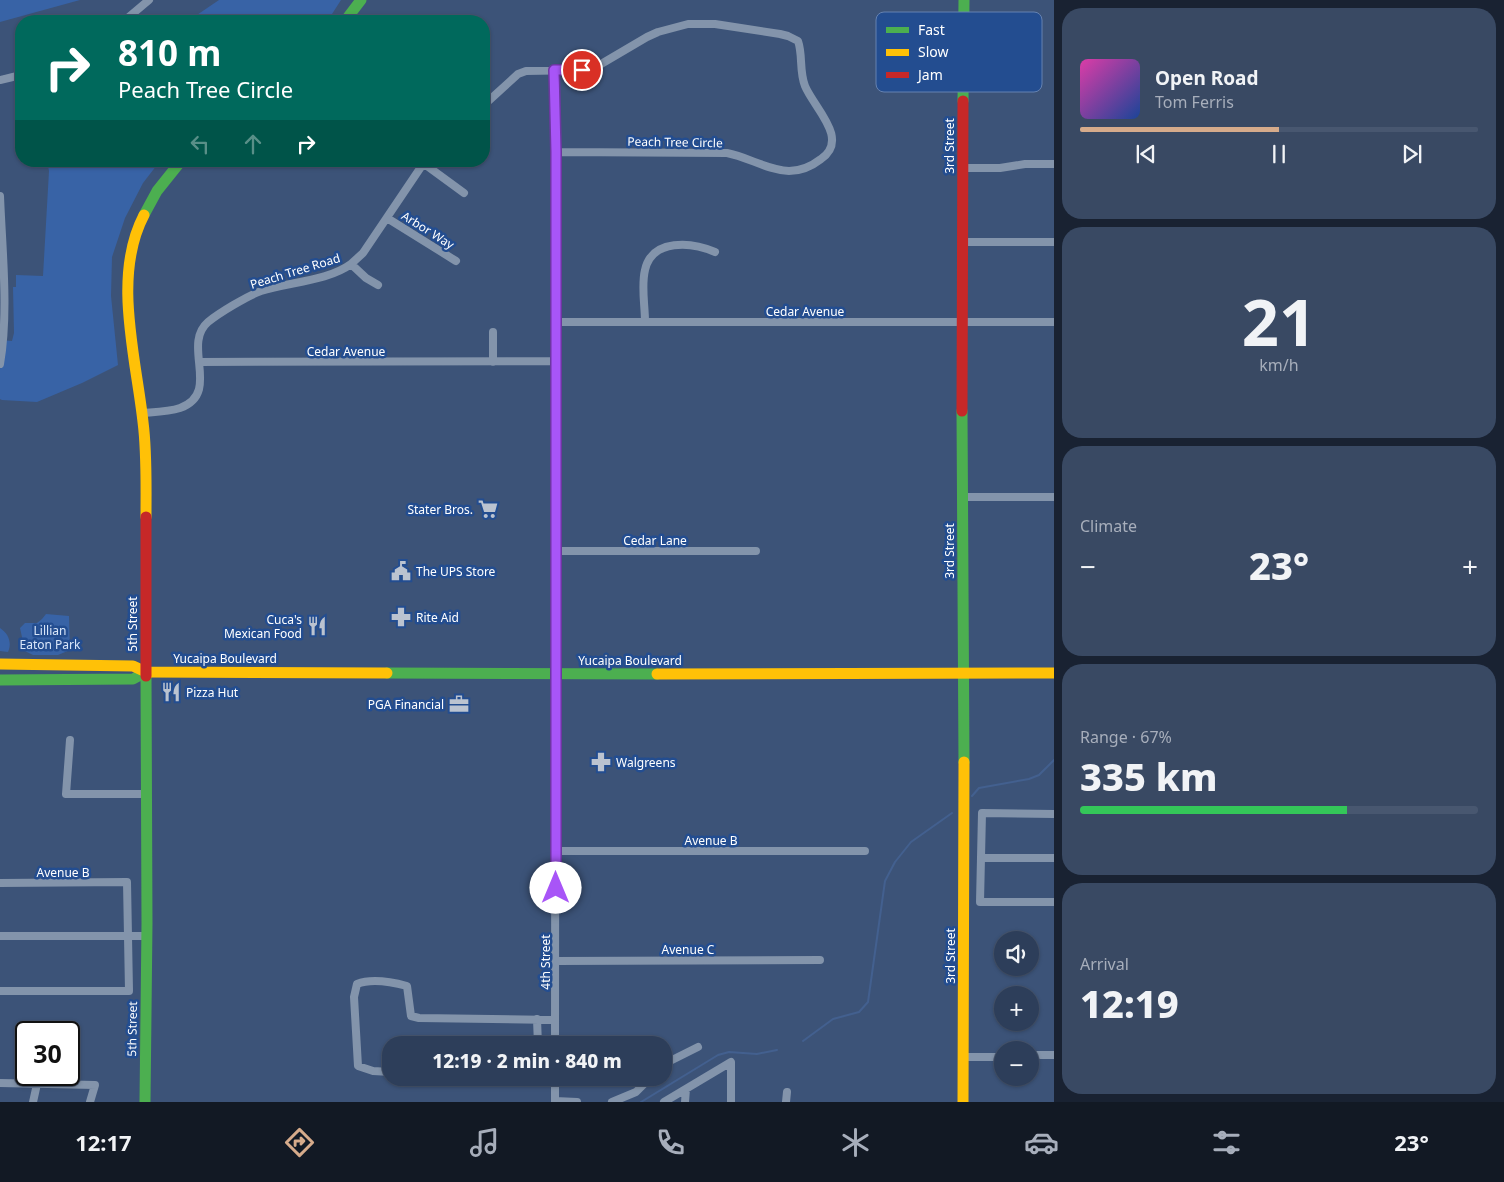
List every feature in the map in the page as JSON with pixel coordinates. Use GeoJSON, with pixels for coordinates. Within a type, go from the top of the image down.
{"type":"FeatureCollection","features":[{"type":"Feature","properties":{"kind":"main road"},"geometry":{"type":"LineString","coordinates":[[350,15],[361,0]]}},
{"type":"Feature","properties":{"kind":"main road","name":"3rd Street"},"geometry":{"type":"LineString","coordinates":[[963,92],[963,673],[973,849],[963,1102]]}},
{"type":"Feature","properties":{"kind":"main road","name":"5th Street"},"geometry":{"type":"LineString","coordinates":[[145,1102],[146,480],[142,413],[127,301],[127,281],[131,252],[144,213],[167,177],[176,167]]}},
{"type":"Feature","properties":{"kind":"main road","name":"Yucaipa Boulevard"},"geometry":{"type":"LineString","coordinates":[[0,664],[133,666],[146,672],[557,674],[1054,673]]}},
{"type":"Feature","properties":{"kind":"main road","name":"Yucaipa Boulevard"},"geometry":{"type":"LineString","coordinates":[[0,680],[133,679],[146,672]]}},
{"type":"Feature","properties":{"kind":"street"},"geometry":{"type":"LineString","coordinates":[[131,15],[149,0]]}},
{"type":"Feature","properties":{"kind":"street","name":"Peach Tree Circle"},"geometry":{"type":"LineString","coordinates":[[554,70],[582,70],[596,67],[647,36],[688,24],[716,24],[788,36],[798,41],[800,65],[805,86],[818,111],[828,124],[833,139],[825,157],[808,167],[790,171],[768,167],[739,155],[727,153],[556,152]]}},
{"type":"Feature","properties":{"kind":"street"},"geometry":{"type":"LineString","coordinates":[[490,100],[518,74],[526,71],[554,70]]}},
{"type":"Feature","properties":{"kind":"street","name":"4th Street"},"geometry":{"type":"LineString","coordinates":[[554,70],[556,152],[555,551],[557,674],[555,1036]]}},
{"type":"Feature","properties":{"kind":"street"},"geometry":{"type":"LineString","coordinates":[[0,80],[15,76]]}},
{"type":"Feature","properties":{"kind":"street"},"geometry":{"type":"LineString","coordinates":[[963,168],[1000,168],[1025,164],[1054,164]]}},
{"type":"Feature","properties":{"kind":"street","name":"Peach Tree Road"},"geometry":{"type":"LineString","coordinates":[[142,413],[181,408],[194,398],[200,387],[201,370],[197,347],[199,333],[209,322],[261,291],[338,272],[351,264],[363,253],[421,167]]}},
{"type":"Feature","properties":{"kind":"street"},"geometry":{"type":"LineString","coordinates":[[430,167],[464,193]]}},
{"type":"Feature","properties":{"kind":"street"},"geometry":{"type":"LineString","coordinates":[[0,196],[3,326],[0,364]]}},
{"type":"Feature","properties":{"kind":"street","name":"Arbor Way"},"geometry":{"type":"LineString","coordinates":[[388,218],[456,261]]}},
{"type":"Feature","properties":{"kind":"street"},"geometry":{"type":"LineString","coordinates":[[963,242],[1054,242]]}},
{"type":"Feature","properties":{"kind":"street"},"geometry":{"type":"LineString","coordinates":[[645,322],[645,270],[655,252],[666,247],[685,244],[702,246],[715,252]]}},
{"type":"Feature","properties":{"kind":"street","name":"Peach Tree Road"},"geometry":{"type":"LineString","coordinates":[[351,264],[366,278],[378,285]]}},
{"type":"Feature","properties":{"kind":"street","name":"Cedar Avenue"},"geometry":{"type":"LineString","coordinates":[[556,322],[1054,322]]}},
{"type":"Feature","properties":{"kind":"street"},"geometry":{"type":"LineString","coordinates":[[493,332],[493,362]]}},
{"type":"Feature","properties":{"kind":"street","name":"Cedar Avenue"},"geometry":{"type":"LineString","coordinates":[[199,362],[556,361]]}},
{"type":"Feature","properties":{"kind":"street"},"geometry":{"type":"LineString","coordinates":[[963,497],[1054,497]]}},
{"type":"Feature","properties":{"kind":"street","name":"Cedar Lane"},"geometry":{"type":"LineString","coordinates":[[555,551],[756,551]]}},
{"type":"Feature","properties":{"kind":"street"},"geometry":{"type":"LineString","coordinates":[[70,740],[66,794],[146,794]]}},
{"type":"Feature","properties":{"kind":"street"},"geometry":{"type":"LineString","coordinates":[[1054,814],[982,813],[973,849],[981,858],[980,902],[1054,902]]}},
{"type":"Feature","properties":{"kind":"street","name":"Avenue B"},"geometry":{"type":"LineString","coordinates":[[556,851],[865,851]]}},
{"type":"Feature","properties":{"kind":"street"},"geometry":{"type":"LineString","coordinates":[[981,858],[1054,858]]}},
{"type":"Feature","properties":{"kind":"street","name":"Avenue B"},"geometry":{"type":"LineString","coordinates":[[0,883],[127,882],[128,936]]}},
{"type":"Feature","properties":{"kind":"street"},"geometry":{"type":"LineString","coordinates":[[0,936],[146,936]]}},
{"type":"Feature","properties":{"kind":"street"},"geometry":{"type":"LineString","coordinates":[[0,991],[129,991],[128,936]]}},
{"type":"Feature","properties":{"kind":"street","name":"Avenue C"},"geometry":{"type":"LineString","coordinates":[[556,961],[820,960]]}},
{"type":"Feature","properties":{"kind":"street"},"geometry":{"type":"LineString","coordinates":[[382,1072],[373,1072],[358,1066],[354,997],[357,984],[364,981],[394,982],[408,986],[411,1016],[419,1018],[555,1020]]}},
{"type":"Feature","properties":{"kind":"street"},"geometry":{"type":"LineString","coordinates":[[537,1020],[538,1036]]}},
{"type":"Feature","properties":{"kind":"street"},"geometry":{"type":"LineString","coordinates":[[672,1060],[698,1047]]}},
{"type":"Feature","properties":{"kind":"street"},"geometry":{"type":"LineString","coordinates":[[1039,1055],[1054,1055]]}},
{"type":"Feature","properties":{"kind":"street"},"geometry":{"type":"LineString","coordinates":[[964,1057],[994,1057]]}},
{"type":"Feature","properties":{"kind":"street"},"geometry":{"type":"LineString","coordinates":[[664,1102],[731,1062],[731,1102]]}},
{"type":"Feature","properties":{"kind":"street"},"geometry":{"type":"LineString","coordinates":[[0,1083],[15,1083]]}},
{"type":"Feature","properties":{"kind":"street"},"geometry":{"type":"LineString","coordinates":[[80,1085],[95,1085],[90,1102]]}},
{"type":"Feature","properties":{"kind":"street"},"geometry":{"type":"LineString","coordinates":[[33,1102],[37,1086]]}},
{"type":"Feature","properties":{"kind":"street"},"geometry":{"type":"LineString","coordinates":[[555,1086],[555,1102],[577,1102]]}},
{"type":"Feature","properties":{"kind":"street"},"geometry":{"type":"LineString","coordinates":[[612,1102],[636,1092],[642,1086]]}},
{"type":"Feature","properties":{"kind":"street"},"geometry":{"type":"LineString","coordinates":[[686,1089],[686,1102]]}},
{"type":"Feature","properties":{"kind":"street"},"geometry":{"type":"LineString","coordinates":[[786,1102],[787,1092]]}},
{"type":"Feature","properties":{"kind":"green space"},"geometry":{"type":"Polygon","coordinates":[[[0,0],[80,0],[25,15],[15,15],[15,18],[0,22],[0,0]]]}},
{"type":"Feature","properties":{"kind":"green space"},"geometry":{"type":"Polygon","coordinates":[[[219,0],[341,0],[331,15],[197,15],[219,0]]]}},
{"type":"Feature","properties":{"kind":"green space"},"geometry":{"type":"Polygon","coordinates":[[[48,167],[155,167],[143,183],[125,218],[112,257],[111,296],[118,365],[37,402],[2,400],[0,399],[0,340],[12,341],[14,333],[13,287],[16,287],[16,275],[43,276],[48,167]]]}},
{"type":"Feature","properties":{"kind":"green space","name":"Lillian Eaton Park"},"geometry":{"type":"Polygon","coordinates":[[[46,614],[69,616],[70,650],[58,655],[33,655],[25,651],[20,628],[25,623],[37,623],[46,614]]]}},
{"type":"Feature","properties":{"kind":"green space"},"geometry":{"type":"Polygon","coordinates":[[[0,628],[9,639],[8,652],[0,651],[0,628]]]}},
{"type":"Feature","properties":{"kind":"waterway"},"geometry":{"type":"LineString","coordinates":[[972,796],[979,788],[1029,779],[1039,775],[1054,760]]}},
{"type":"Feature","properties":{"kind":"waterway"},"geometry":{"type":"LineString","coordinates":[[803,1041],[833,1019],[859,1012],[868,1002],[885,881],[895,862],[911,842],[952,813]]}},
{"type":"Feature","properties":{"kind":"waterway"},"geometry":{"type":"LineString","coordinates":[[641,1102],[718,1055],[729,1052],[757,1054],[777,1050]]}},
{"type":"Feature","properties":{"kind":"traffic: fast"},"geometry":{"type":"LineString","coordinates":[[350,15],[361,0]]}},
{"type":"Feature","properties":{"kind":"traffic: fast"},"geometry":{"type":"LineString","coordinates":[[964,0],[964,12]]}},
{"type":"Feature","properties":{"kind":"traffic: fast"},"geometry":{"type":"LineString","coordinates":[[963,92],[963,101]]}},
{"type":"Feature","properties":{"kind":"traffic: fast"},"geometry":{"type":"LineString","coordinates":[[144,215],[157,191],[176,167]]}},
{"type":"Feature","properties":{"kind":"traffic: fast"},"geometry":{"type":"LineString","coordinates":[[962,411],[964,762]]}},
{"type":"Feature","properties":{"kind":"traffic: fast"},"geometry":{"type":"LineString","coordinates":[[0,680],[133,679],[146,672]]}},
{"type":"Feature","properties":{"kind":"traffic: fast"},"geometry":{"type":"LineString","coordinates":[[387,673],[657,674]]}},
{"type":"Feature","properties":{"kind":"traffic: fast"},"geometry":{"type":"LineString","coordinates":[[145,1102],[147,923],[146,676]]}},
{"type":"Feature","properties":{"kind":"traffic: slow"},"geometry":{"type":"LineString","coordinates":[[144,215],[134,239],[129,264],[128,290],[129,317],[144,434],[146,517]]}},
{"type":"Feature","properties":{"kind":"traffic: slow"},"geometry":{"type":"LineString","coordinates":[[0,664],[133,666],[146,672],[387,673]]}},
{"type":"Feature","properties":{"kind":"traffic: slow"},"geometry":{"type":"LineString","coordinates":[[657,674],[1054,673]]}},
{"type":"Feature","properties":{"kind":"traffic: slow"},"geometry":{"type":"LineString","coordinates":[[963,1102],[964,762]]}},
{"type":"Feature","properties":{"kind":"traffic: jam"},"geometry":{"type":"LineString","coordinates":[[962,411],[963,101]]}},
{"type":"Feature","properties":{"kind":"traffic: jam"},"geometry":{"type":"LineString","coordinates":[[146,517],[146,676]]}},
{"type":"Feature","properties":{"kind":"place","name":"Stater Bros."},"geometry":{"type":"Point","coordinates":[488,509]}},
{"type":"Feature","properties":{"kind":"place","name":"The UPS Store"},"geometry":{"type":"Point","coordinates":[401,571]}},
{"type":"Feature","properties":{"kind":"place","name":"Rite Aid"},"geometry":{"type":"Point","coordinates":[401,617]}},
{"type":"Feature","properties":{"kind":"place","name":"Cuca's Mexican Food"},"geometry":{"type":"Point","coordinates":[317,626]}},
{"type":"Feature","properties":{"kind":"place","name":"Pizza Hut"},"geometry":{"type":"Point","coordinates":[171,692]}},
{"type":"Feature","properties":{"kind":"place","name":"PGA Financial"},"geometry":{"type":"Point","coordinates":[459,704]}},
{"type":"Feature","properties":{"kind":"place","name":"Walgreens"},"geometry":{"type":"Point","coordinates":[601,762]}},
{"type":"Feature","properties":{"kind":"route"},"geometry":{"type":"LineString","coordinates":[[556,888],[556,152],[554,70],[582,70]]}}]}
